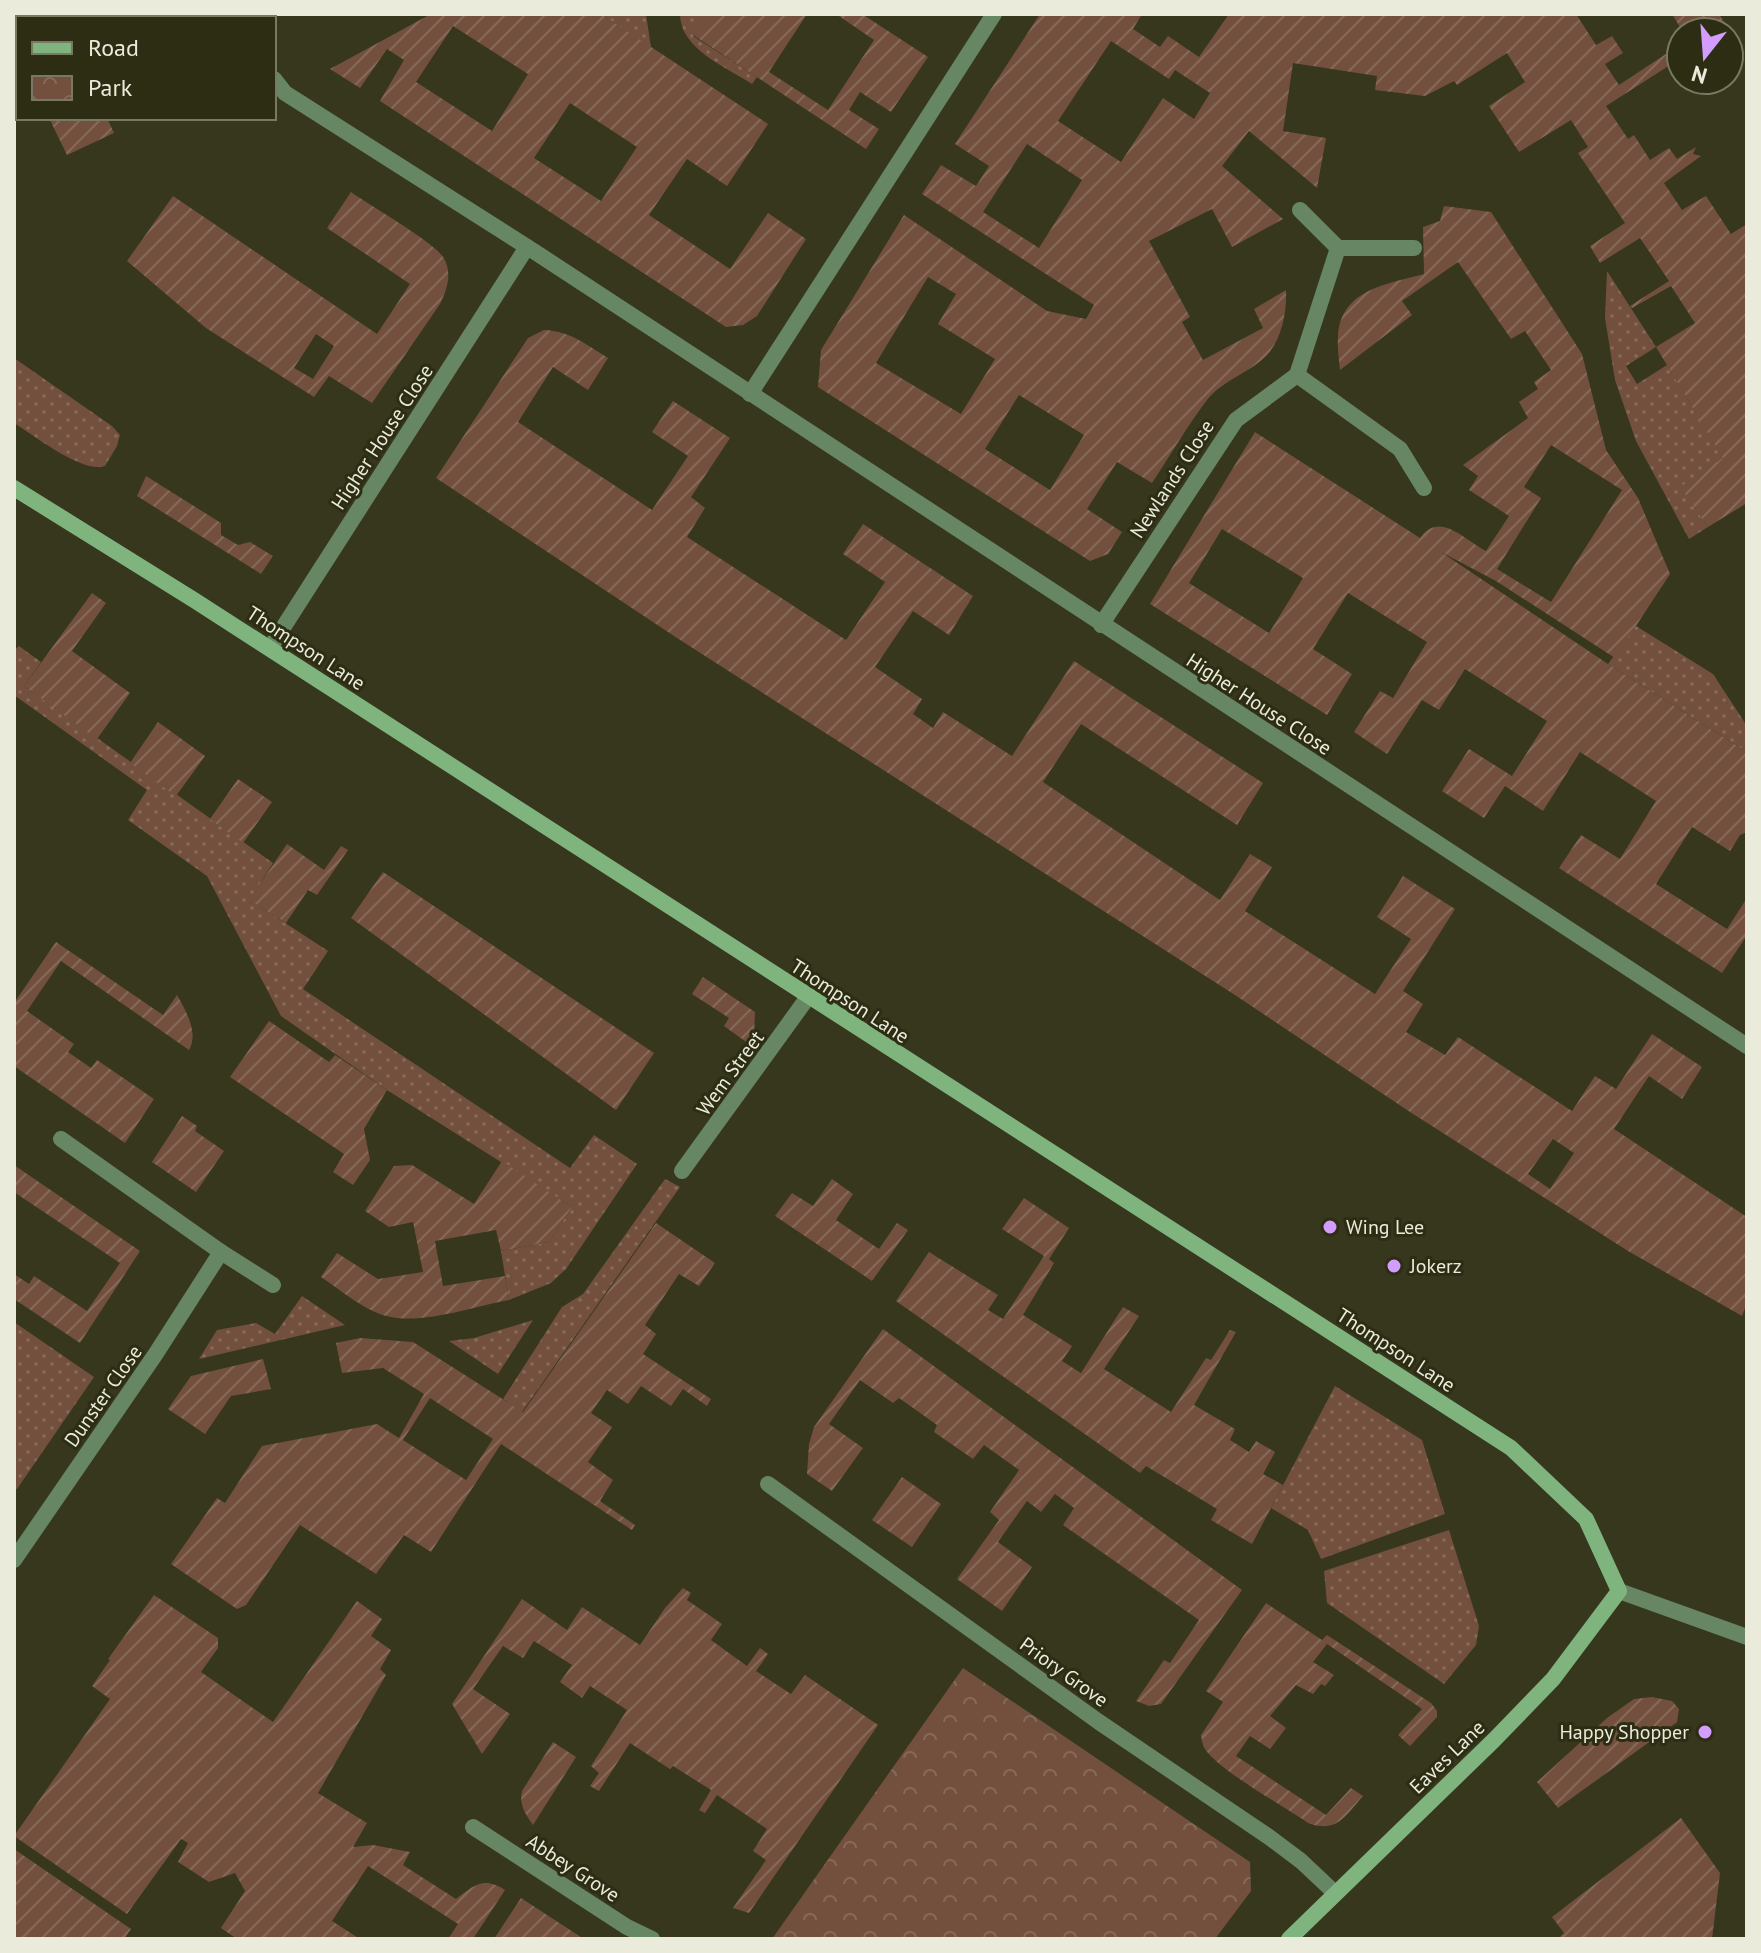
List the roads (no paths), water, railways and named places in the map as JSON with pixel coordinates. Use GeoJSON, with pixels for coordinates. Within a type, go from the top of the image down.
{"type":"FeatureCollection","features":[{"type":"Feature","properties":{"kind":"main road","name":"Thompson Lane"},"geometry":{"type":"LineString","coordinates":[[14,488],[270,648],[1511,1448],[1586,1519],[1619,1591]]}},
{"type":"Feature","properties":{"kind":"main road","name":"Eaves Lane"},"geometry":{"type":"LineString","coordinates":[[1289,1939],[1553,1679],[1619,1591]]}},
{"type":"Feature","properties":{"kind":"street"},"geometry":{"type":"LineString","coordinates":[[750,394],[994,14]]}},
{"type":"Feature","properties":{"kind":"street","name":"Higher House Close"},"geometry":{"type":"LineString","coordinates":[[276,82],[285,93],[527,247],[1747,1046]]}},
{"type":"Feature","properties":{"kind":"street"},"geometry":{"type":"LineString","coordinates":[[1300,210],[1338,248],[1414,248]]}},
{"type":"Feature","properties":{"kind":"street","name":"Higher House Close"},"geometry":{"type":"LineString","coordinates":[[270,648],[527,247]]}},
{"type":"Feature","properties":{"kind":"street"},"geometry":{"type":"LineString","coordinates":[[1338,248],[1297,375],[1400,449],[1424,488]]}},
{"type":"Feature","properties":{"kind":"street","name":"Newlands Close"},"geometry":{"type":"LineString","coordinates":[[1101,625],[1236,420],[1297,375]]}},
{"type":"Feature","properties":{"kind":"street","name":"Wem Street"},"geometry":{"type":"LineString","coordinates":[[682,1171],[808,997]]}},
{"type":"Feature","properties":{"kind":"street"},"geometry":{"type":"LineString","coordinates":[[61,1139],[273,1285]]}},
{"type":"Feature","properties":{"kind":"street","name":"Dunster Close"},"geometry":{"type":"LineString","coordinates":[[16,1552],[155,1355],[221,1252]]}},
{"type":"Feature","properties":{"kind":"street","name":"Priory Grove"},"geometry":{"type":"LineString","coordinates":[[768,1484],[1099,1722],[1269,1837],[1301,1861],[1335,1893]]}},
{"type":"Feature","properties":{"kind":"street"},"geometry":{"type":"LineString","coordinates":[[1619,1591],[1747,1637]]}},
{"type":"Feature","properties":{"kind":"street","name":"Abbey Grove"},"geometry":{"type":"LineString","coordinates":[[473,1827],[627,1927],[652,1939]]}},
{"type":"Feature","properties":{"kind":"place","name":"Wing Lee"},"geometry":{"type":"Point","coordinates":[1330,1227]}},
{"type":"Feature","properties":{"kind":"place","name":"Jokerz"},"geometry":{"type":"Point","coordinates":[1394,1266]}},
{"type":"Feature","properties":{"kind":"place","name":"Happy Shopper"},"geometry":{"type":"Point","coordinates":[1705,1732]}}]}
